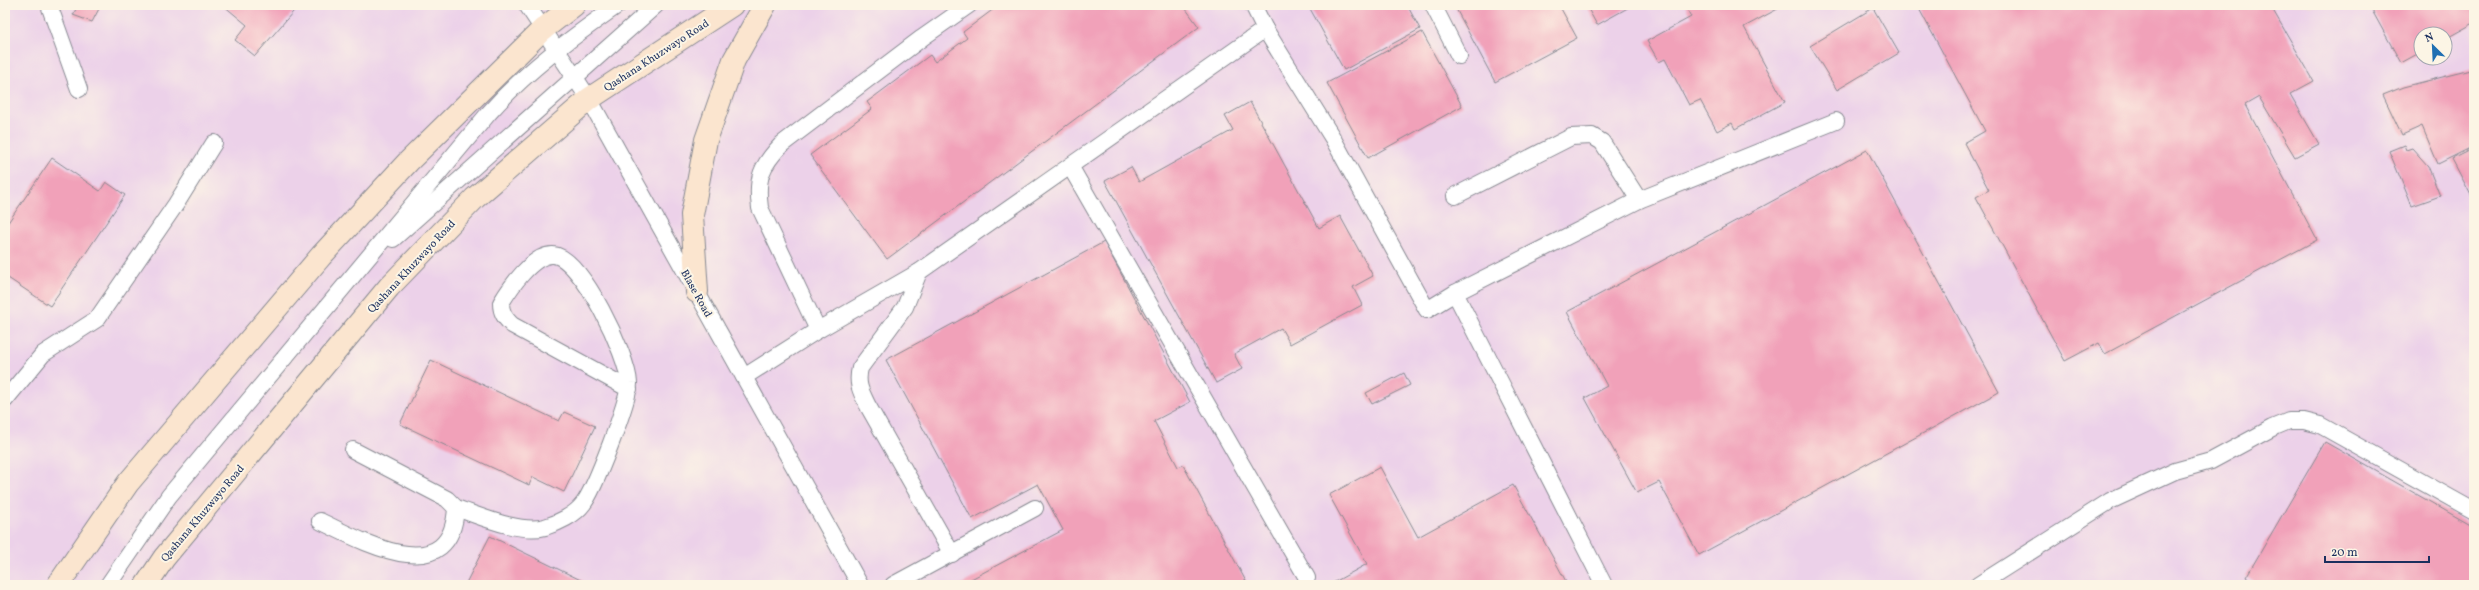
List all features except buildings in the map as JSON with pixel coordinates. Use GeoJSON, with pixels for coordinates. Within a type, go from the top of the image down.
{"type":"FeatureCollection","features":[{"type":"Feature","properties":{"kind":"main road"},"geometry":{"type":"LineString","coordinates":[[58,585],[128,483],[321,256],[408,162],[542,30],[574,5]]}},
{"type":"Feature","properties":{"kind":"main road","name":"Qashana Khuzwayo Road"},"geometry":{"type":"LineString","coordinates":[[146,585],[164,558],[389,286],[475,198],[589,99],[732,5]]}},
{"type":"Feature","properties":{"kind":"main road"},"geometry":{"type":"LineString","coordinates":[[697,292],[692,215],[706,140],[734,60],[766,5]]}},
{"type":"Feature","properties":{"kind":"lane"},"geometry":{"type":"LineString","coordinates":[[48,5],[79,89]]}},
{"type":"Feature","properties":{"kind":"lane","name":"Blase Road"},"geometry":{"type":"LineString","coordinates":[[527,5],[542,30],[589,99],[860,585]]}},
{"type":"Feature","properties":{"kind":"lane"},"geometry":{"type":"LineString","coordinates":[[108,585],[169,496],[351,276],[506,94],[555,49],[618,5]]}},
{"type":"Feature","properties":{"kind":"lane"},"geometry":{"type":"LineString","coordinates":[[351,276],[576,78],[656,5]]}},
{"type":"Feature","properties":{"kind":"lane"},"geometry":{"type":"LineString","coordinates":[[818,330],[760,208],[758,188],[762,170],[767,159],[782,144],[922,38],[970,5]]}},
{"type":"Feature","properties":{"kind":"lane"},"geometry":{"type":"LineString","coordinates":[[1253,5],[1265,29],[1332,137],[1427,310],[1455,294],[1639,200],[1836,121]]}},
{"type":"Feature","properties":{"kind":"lane"},"geometry":{"type":"LineString","coordinates":[[1433,5],[1459,56]]}},
{"type":"Feature","properties":{"kind":"lane"},"geometry":{"type":"LineString","coordinates":[[744,377],[818,330],[919,272],[1265,29]]}},
{"type":"Feature","properties":{"kind":"lane"},"geometry":{"type":"LineString","coordinates":[[1455,196],[1570,137],[1592,136],[1602,142],[1639,200]]}},
{"type":"Feature","properties":{"kind":"lane"},"geometry":{"type":"LineString","coordinates":[[5,400],[43,354],[97,319],[176,204],[214,143]]}},
{"type":"Feature","properties":{"kind":"lane"},"geometry":{"type":"LineString","coordinates":[[1070,166],[1307,578]]}},
{"type":"Feature","properties":{"kind":"lane"},"geometry":{"type":"LineString","coordinates":[[352,450],[447,499],[456,508],[511,526],[544,527],[568,516],[583,505],[594,489],[629,389],[624,358],[603,314],[576,271],[565,259],[554,255],[546,256],[535,262],[518,278],[501,303],[502,313],[505,318],[512,325],[629,389]]}},
{"type":"Feature","properties":{"kind":"lane"},"geometry":{"type":"LineString","coordinates":[[919,272],[905,306],[860,368],[857,378],[858,386],[868,406],[952,554]]}},
{"type":"Feature","properties":{"kind":"lane"},"geometry":{"type":"LineString","coordinates":[[1455,294],[1604,585]]}},
{"type":"Feature","properties":{"kind":"lane"},"geometry":{"type":"LineString","coordinates":[[1978,585],[2110,501],[2176,470],[2216,458],[2272,428],[2289,421],[2304,421],[2320,425],[2474,511]]}},
{"type":"Feature","properties":{"kind":"lane"},"geometry":{"type":"LineString","coordinates":[[320,521],[403,560],[419,561],[426,560],[438,553],[446,545],[456,519],[456,508]]}},
{"type":"Feature","properties":{"kind":"lane"},"geometry":{"type":"LineString","coordinates":[[893,585],[1035,508]]}},
{"type":"Feature","properties":{"kind":"shaded area"},"geometry":{"type":"Polygon","coordinates":[[[5,5],[2474,5],[2474,585],[5,585],[5,5]]]}}]}
